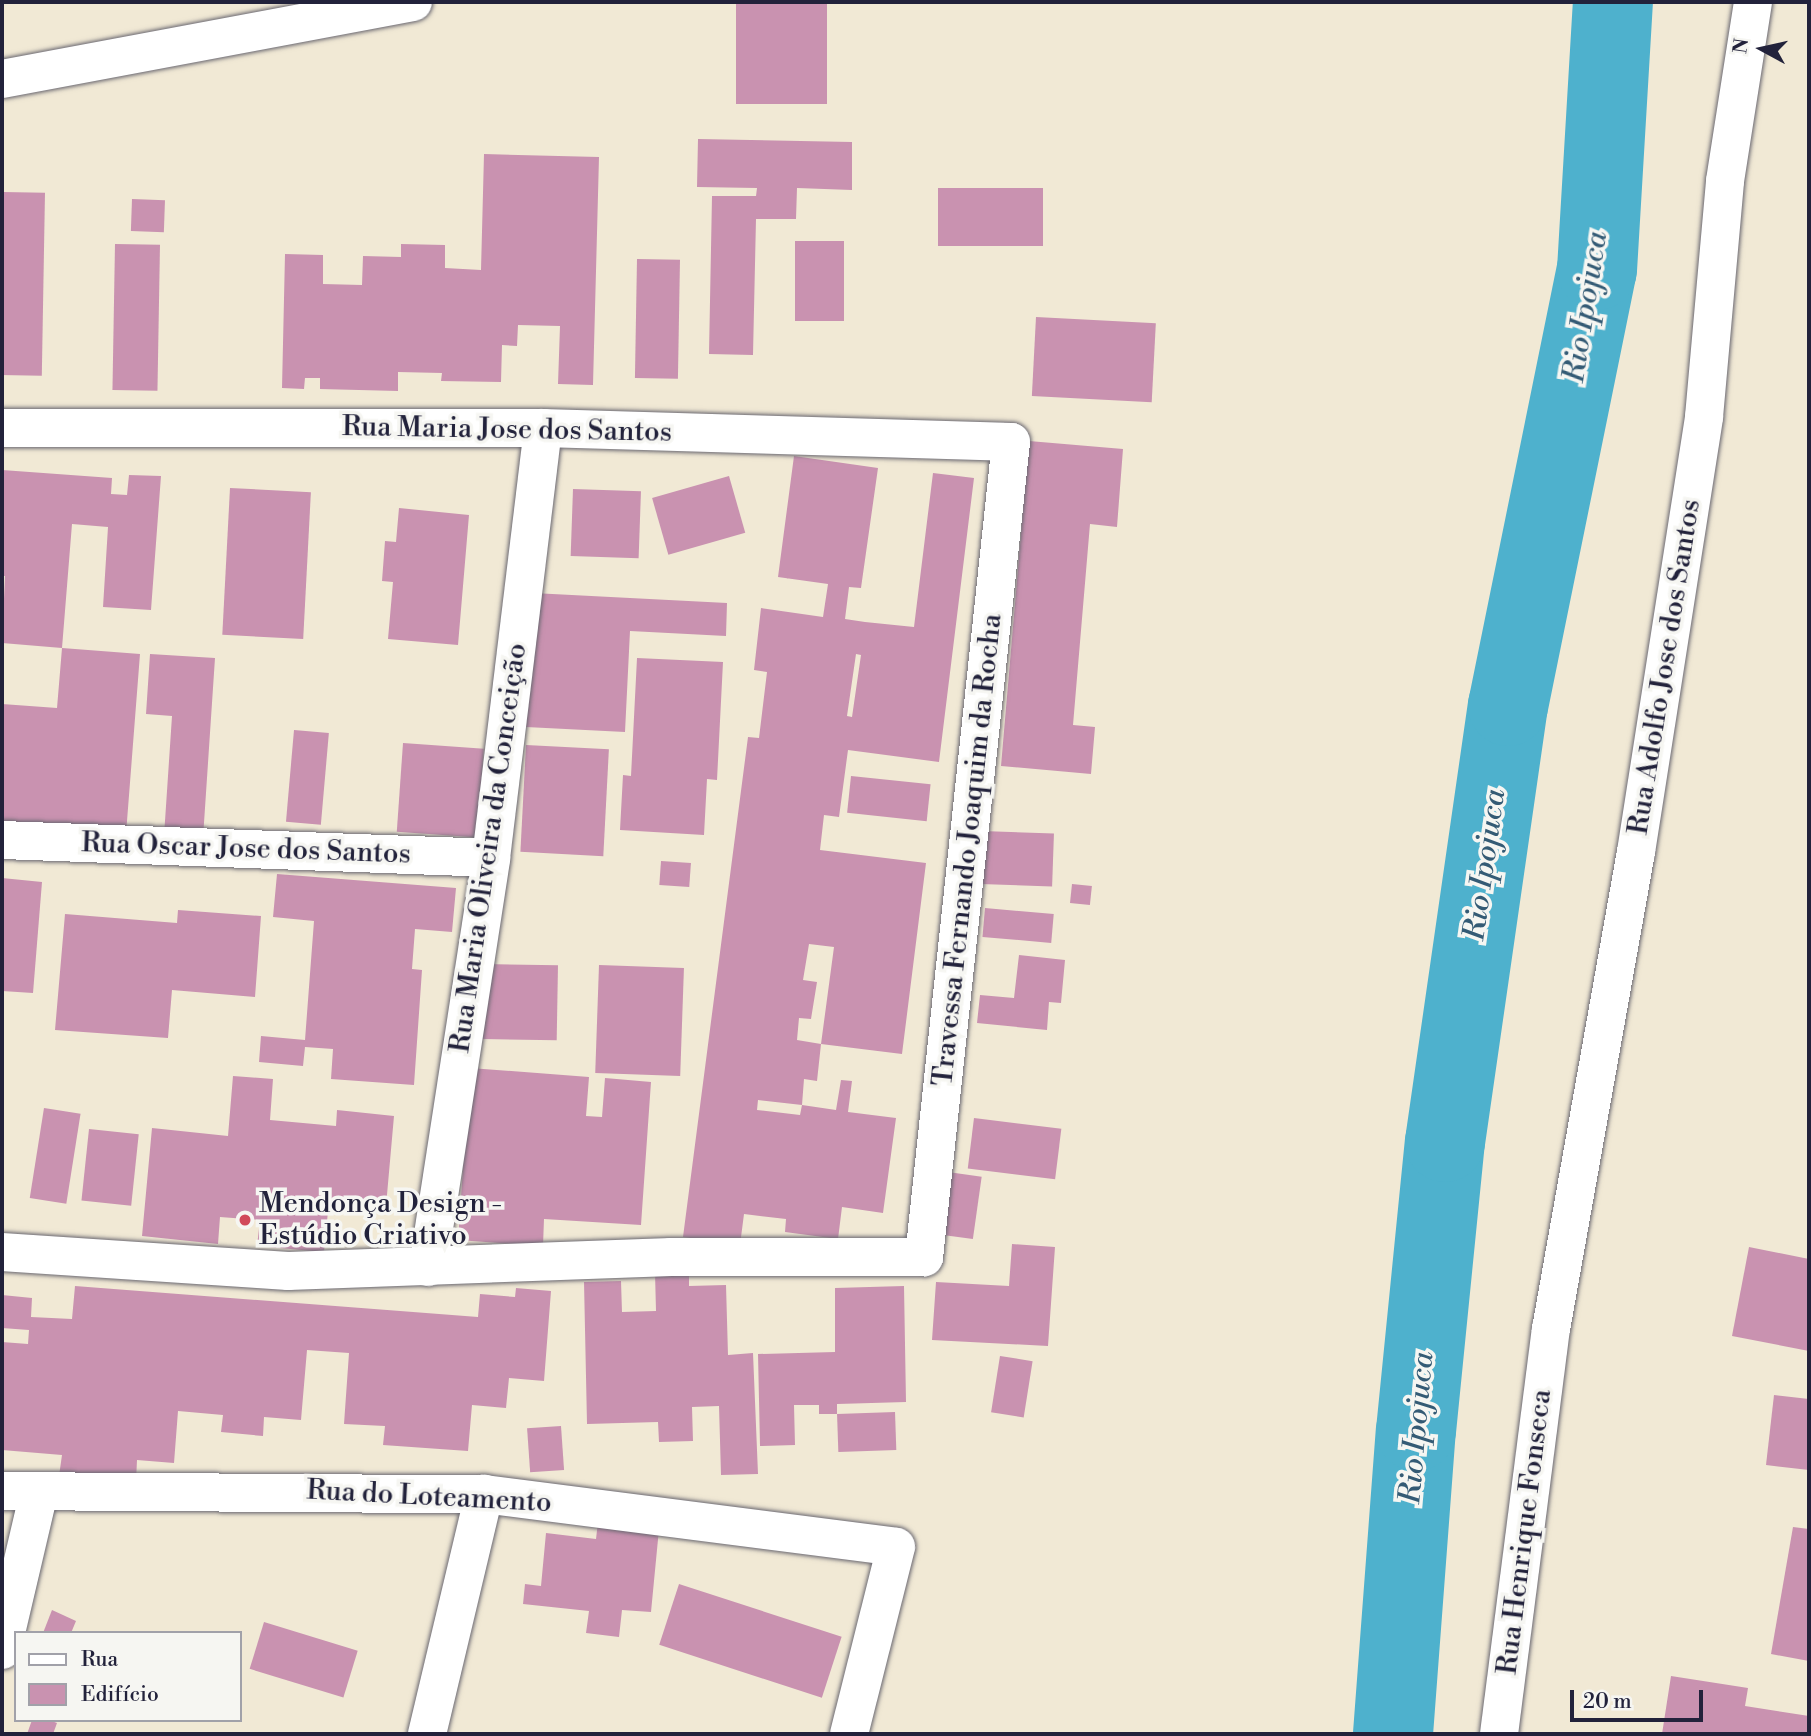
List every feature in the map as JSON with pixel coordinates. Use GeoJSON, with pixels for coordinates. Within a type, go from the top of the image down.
{"type":"FeatureCollection","features":[{"type":"Feature","properties":{"kind":"street"},"geometry":{"type":"LineString","coordinates":[[2,79],[413,2]]}},
{"type":"Feature","properties":{"kind":"street","name":"Rua Adolfo Jose dos Santos"},"geometry":{"type":"LineString","coordinates":[[1551,1329],[1636,852],[1704,417],[1725,181],[1753,2]]}},
{"type":"Feature","properties":{"kind":"street","name":"Rua Maria Jose dos Santos"},"geometry":{"type":"LineString","coordinates":[[2,428],[543,428],[1011,442]]}},
{"type":"Feature","properties":{"kind":"street","name":"Rua Maria Oliveira da Conceição"},"geometry":{"type":"LineString","coordinates":[[428,1267],[491,858],[543,428]]}},
{"type":"Feature","properties":{"kind":"street","name":"Travessa Fernando Joaquim da Rocha"},"geometry":{"type":"LineString","coordinates":[[428,1267],[671,1257],[924,1257],[1011,442]]}},
{"type":"Feature","properties":{"kind":"street","name":"Rua Oscar Jose dos Santos"},"geometry":{"type":"LineString","coordinates":[[2,839],[491,858]]}},
{"type":"Feature","properties":{"kind":"street"},"geometry":{"type":"LineString","coordinates":[[2,1252],[288,1271],[428,1267]]}},
{"type":"Feature","properties":{"kind":"street","name":"Rua Henrique Fonseca"},"geometry":{"type":"LineString","coordinates":[[1499,1734],[1551,1329]]}},
{"type":"Feature","properties":{"kind":"street","name":"Rua do Loteamento"},"geometry":{"type":"LineString","coordinates":[[2,1491],[257,1489],[484,1494],[896,1547],[849,1734]]}},
{"type":"Feature","properties":{"kind":"street"},"geometry":{"type":"LineString","coordinates":[[2,1650],[39,1492]]}},
{"type":"Feature","properties":{"kind":"street"},"geometry":{"type":"LineString","coordinates":[[427,1734],[484,1494]]}},
{"type":"Feature","properties":{"kind":"building"},"geometry":{"type":"Polygon","coordinates":[[[736,2],[827,2],[827,104],[736,104],[736,2]]]}},
{"type":"Feature","properties":{"kind":"building"},"geometry":{"type":"Polygon","coordinates":[[[698,139],[852,142],[852,190],[797,188],[796,219],[756,219],[753,355],[709,354],[712,196],[756,196],[757,188],[697,187],[698,139]]]}},
{"type":"Feature","properties":{"kind":"building"},"geometry":{"type":"Polygon","coordinates":[[[484,154],[599,157],[593,385],[558,384],[560,326],[518,325],[517,346],[502,345],[501,382],[441,381],[442,373],[398,372],[398,391],[320,389],[320,378],[305,378],[304,389],[282,388],[285,254],[323,255],[323,284],[362,285],[363,256],[401,257],[401,244],[445,245],[445,268],[481,270],[484,154]]]}},
{"type":"Feature","properties":{"kind":"building"},"geometry":{"type":"Polygon","coordinates":[[[938,188],[1043,188],[1043,246],[938,246],[938,188]]]}},
{"type":"Feature","properties":{"kind":"building"},"geometry":{"type":"Polygon","coordinates":[[[3,192],[45,193],[42,376],[2,375],[3,192]]]}},
{"type":"Feature","properties":{"kind":"building"},"geometry":{"type":"Polygon","coordinates":[[[132,199],[165,200],[164,232],[131,231],[132,199]]]}},
{"type":"Feature","properties":{"kind":"building"},"geometry":{"type":"Polygon","coordinates":[[[795,241],[844,241],[844,321],[795,321],[795,241]]]}},
{"type":"Feature","properties":{"kind":"building"},"geometry":{"type":"Polygon","coordinates":[[[115,244],[160,245],[157,391],[112,390],[115,244]]]}},
{"type":"Feature","properties":{"kind":"building"},"geometry":{"type":"Polygon","coordinates":[[[637,259],[680,260],[678,379],[635,378],[637,259]]]}},
{"type":"Feature","properties":{"kind":"building"},"geometry":{"type":"Polygon","coordinates":[[[1036,317],[1156,323],[1152,402],[1032,396],[1036,317]]]}},
{"type":"Feature","properties":{"kind":"building"},"geometry":{"type":"Polygon","coordinates":[[[1029,441],[1123,449],[1117,527],[1090,524],[1073,725],[1095,727],[1091,774],[1001,766],[1029,441]]]}},
{"type":"Feature","properties":{"kind":"building"},"geometry":{"type":"Polygon","coordinates":[[[794,456],[878,468],[861,588],[849,587],[845,619],[914,627],[933,473],[974,478],[939,762],[848,750],[839,817],[824,815],[820,850],[926,863],[902,1054],[821,1044],[817,1081],[804,1079],[802,1105],[836,1110],[841,1080],[852,1081],[848,1112],[896,1118],[883,1213],[842,1207],[838,1239],[785,1232],[786,1219],[744,1214],[740,1245],[683,1237],[748,737],[759,738],[767,672],[754,670],[761,608],[823,617],[828,584],[778,577],[794,456]],[[856,654],[847,716],[852,717],[861,655],[856,654]],[[809,944],[803,980],[817,982],[811,1019],[799,1018],[797,1040],[821,1044],[834,947],[809,944]],[[758,1100],[757,1110],[800,1115],[802,1105],[758,1100]]]}},
{"type":"Feature","properties":{"kind":"building"},"geometry":{"type":"Polygon","coordinates":[[[2,470],[112,478],[111,494],[127,495],[129,475],[161,476],[151,610],[103,607],[108,527],[72,524],[62,648],[2,643],[5,576],[2,576],[2,470]]]}},
{"type":"Feature","properties":{"kind":"building"},"geometry":{"type":"Polygon","coordinates":[[[729,476],[745,533],[668,555],[652,498],[729,476]]]}},
{"type":"Feature","properties":{"kind":"building"},"geometry":{"type":"Polygon","coordinates":[[[230,488],[311,492],[303,639],[222,635],[230,488]]]}},
{"type":"Feature","properties":{"kind":"building"},"geometry":{"type":"Polygon","coordinates":[[[573,489],[641,491],[639,558],[571,556],[573,489]]]}},
{"type":"Feature","properties":{"kind":"building"},"geometry":{"type":"Polygon","coordinates":[[[399,508],[469,515],[458,645],[388,639],[393,582],[382,581],[385,541],[396,542],[399,508]]]}},
{"type":"Feature","properties":{"kind":"building"},"geometry":{"type":"Polygon","coordinates":[[[533,593],[727,603],[726,636],[630,631],[625,732],[526,727],[533,593]]]}},
{"type":"Feature","properties":{"kind":"building"},"geometry":{"type":"Polygon","coordinates":[[[62,648],[140,654],[126,834],[2,825],[2,704],[57,708],[62,648]]]}},
{"type":"Feature","properties":{"kind":"building"},"geometry":{"type":"Polygon","coordinates":[[[150,654],[215,658],[203,838],[164,836],[172,716],[146,714],[150,654]]]}},
{"type":"Feature","properties":{"kind":"building"},"geometry":{"type":"Polygon","coordinates":[[[637,658],[723,662],[717,780],[707,779],[704,835],[620,830],[623,775],[631,776],[637,658]]]}},
{"type":"Feature","properties":{"kind":"building"},"geometry":{"type":"Polygon","coordinates":[[[294,730],[329,733],[321,825],[286,822],[294,730]]]}},
{"type":"Feature","properties":{"kind":"building"},"geometry":{"type":"Polygon","coordinates":[[[403,743],[484,749],[478,837],[397,832],[403,743]]]}},
{"type":"Feature","properties":{"kind":"building"},"geometry":{"type":"Polygon","coordinates":[[[526,745],[609,749],[603,856],[520,852],[526,745]]]}},
{"type":"Feature","properties":{"kind":"building"},"geometry":{"type":"Polygon","coordinates":[[[851,776],[931,784],[927,821],[847,813],[851,776]]]}},
{"type":"Feature","properties":{"kind":"building"},"geometry":{"type":"Polygon","coordinates":[[[982,831],[1054,834],[1052,886],[980,884],[982,831]]]}},
{"type":"Feature","properties":{"kind":"building"},"geometry":{"type":"Polygon","coordinates":[[[661,861],[691,863],[689,887],[659,885],[661,861]]]}},
{"type":"Feature","properties":{"kind":"building"},"geometry":{"type":"Polygon","coordinates":[[[277,874],[456,888],[452,932],[415,929],[412,969],[422,970],[414,1085],[331,1079],[333,1049],[305,1047],[303,1066],[259,1062],[261,1036],[305,1040],[314,921],[273,917],[277,874]]]}},
{"type":"Feature","properties":{"kind":"building"},"geometry":{"type":"Polygon","coordinates":[[[2,878],[42,882],[33,993],[2,991],[2,878]]]}},
{"type":"Feature","properties":{"kind":"building"},"geometry":{"type":"Polygon","coordinates":[[[1072,884],[1092,886],[1090,905],[1070,903],[1072,884]]]}},
{"type":"Feature","properties":{"kind":"building"},"geometry":{"type":"Polygon","coordinates":[[[985,908],[1054,914],[1051,943],[982,937],[985,908]]]}},
{"type":"Feature","properties":{"kind":"building"},"geometry":{"type":"Polygon","coordinates":[[[178,910],[261,916],[255,997],[172,990],[168,1038],[55,1030],[65,914],[177,923],[178,910]]]}},
{"type":"Feature","properties":{"kind":"building"},"geometry":{"type":"Polygon","coordinates":[[[1019,955],[1065,960],[1061,1003],[1049,1002],[1047,1030],[977,1023],[980,995],[1014,998],[1019,955]]]}},
{"type":"Feature","properties":{"kind":"building"},"geometry":{"type":"Polygon","coordinates":[[[484,964],[558,965],[557,1040],[483,1039],[484,964]]]}},
{"type":"Feature","properties":{"kind":"building"},"geometry":{"type":"Polygon","coordinates":[[[599,965],[684,968],[680,1076],[595,1073],[599,965]]]}},
{"type":"Feature","properties":{"kind":"building"},"geometry":{"type":"Polygon","coordinates":[[[470,1068],[589,1077],[586,1116],[602,1117],[605,1078],[651,1082],[641,1225],[544,1219],[543,1246],[458,1240],[470,1068]]]}},
{"type":"Feature","properties":{"kind":"building"},"geometry":{"type":"Polygon","coordinates":[[[233,1076],[273,1079],[270,1120],[336,1126],[337,1110],[394,1116],[386,1206],[329,1201],[324,1252],[257,1246],[260,1220],[220,1217],[218,1244],[142,1236],[152,1128],[228,1136],[233,1076]]]}},
{"type":"Feature","properties":{"kind":"building"},"geometry":{"type":"Polygon","coordinates":[[[44,1108],[81,1114],[66,1204],[30,1198],[44,1108]]]}},
{"type":"Feature","properties":{"kind":"building"},"geometry":{"type":"Polygon","coordinates":[[[974,1118],[1061,1129],[1055,1179],[968,1169],[974,1118]]]}},
{"type":"Feature","properties":{"kind":"building"},"geometry":{"type":"Polygon","coordinates":[[[89,1129],[139,1134],[131,1206],[81,1201],[89,1129]]]}},
{"type":"Feature","properties":{"kind":"building"},"geometry":{"type":"Polygon","coordinates":[[[948,1172],[982,1177],[973,1239],[939,1234],[948,1172]]]}},
{"type":"Feature","properties":{"kind":"building"},"geometry":{"type":"Polygon","coordinates":[[[1012,1244],[1055,1247],[1048,1346],[932,1340],[936,1282],[1009,1286],[1012,1244]]]}},
{"type":"Feature","properties":{"kind":"building"},"geometry":{"type":"Polygon","coordinates":[[[1749,1247],[1809,1259],[1809,1351],[1732,1336],[1749,1247]]]}},
{"type":"Feature","properties":{"kind":"building"},"geometry":{"type":"Polygon","coordinates":[[[689,1272],[689,1286],[726,1285],[728,1355],[753,1353],[758,1474],[721,1475],[719,1406],[692,1407],[693,1441],[659,1442],[658,1422],[587,1424],[584,1282],[621,1281],[622,1312],[656,1311],[655,1273],[689,1272]]]}},
{"type":"Feature","properties":{"kind":"building"},"geometry":{"type":"Polygon","coordinates":[[[75,1286],[478,1317],[480,1294],[515,1297],[516,1288],[551,1291],[544,1381],[509,1378],[506,1408],[472,1405],[468,1451],[383,1445],[385,1426],[344,1424],[349,1353],[307,1350],[301,1420],[264,1417],[263,1436],[221,1432],[223,1415],[178,1411],[174,1463],[137,1460],[136,1482],[59,1476],[62,1455],[2,1450],[2,1342],[28,1344],[29,1330],[2,1328],[2,1295],[32,1298],[31,1317],[72,1319],[75,1286]]]}},
{"type":"Feature","properties":{"kind":"building"},"geometry":{"type":"Polygon","coordinates":[[[904,1286],[906,1402],[837,1404],[837,1414],[819,1414],[819,1405],[794,1405],[795,1445],[760,1446],[758,1354],[835,1352],[835,1288],[904,1286]]]}},
{"type":"Feature","properties":{"kind":"building"},"geometry":{"type":"Polygon","coordinates":[[[1000,1356],[1033,1361],[1024,1417],[991,1412],[1000,1356]]]}},
{"type":"Feature","properties":{"kind":"building"},"geometry":{"type":"Polygon","coordinates":[[[1774,1395],[1809,1399],[1809,1470],[1766,1465],[1774,1395]]]}},
{"type":"Feature","properties":{"kind":"building"},"geometry":{"type":"Polygon","coordinates":[[[895,1412],[896,1450],[838,1452],[837,1414],[895,1412]]]}},
{"type":"Feature","properties":{"kind":"building"},"geometry":{"type":"Polygon","coordinates":[[[561,1426],[564,1470],[530,1472],[527,1428],[561,1426]]]}},
{"type":"Feature","properties":{"kind":"building"},"geometry":{"type":"Polygon","coordinates":[[[598,1522],[659,1529],[651,1612],[622,1610],[619,1637],[586,1633],[589,1611],[523,1604],[525,1584],[541,1586],[546,1533],[596,1539],[598,1522]]]}},
{"type":"Feature","properties":{"kind":"building"},"geometry":{"type":"Polygon","coordinates":[[[1793,1527],[1809,1529],[1809,1661],[1771,1654],[1793,1527]]]}},
{"type":"Feature","properties":{"kind":"building"},"geometry":{"type":"Polygon","coordinates":[[[679,1584],[842,1637],[822,1698],[659,1645],[679,1584]]]}},
{"type":"Feature","properties":{"kind":"building"},"geometry":{"type":"Polygon","coordinates":[[[52,1610],[76,1621],[72,1631],[44,1631],[52,1610]]]}},
{"type":"Feature","properties":{"kind":"building"},"geometry":{"type":"Polygon","coordinates":[[[264,1622],[358,1651],[343,1698],[250,1669],[264,1622]]]}},
{"type":"Feature","properties":{"kind":"building"},"geometry":{"type":"Polygon","coordinates":[[[1671,1676],[1748,1688],[1745,1706],[1809,1716],[1809,1734],[1662,1734],[1671,1676]]]}},
{"type":"Feature","properties":{"kind":"building"},"geometry":{"type":"Polygon","coordinates":[[[31,1722],[57,1723],[53,1734],[27,1734],[31,1722]]]}},
{"type":"Feature","properties":{"kind":"waterway","name":"Rio Ipojuca"},"geometry":{"type":"LineString","coordinates":[[1393,1734],[1416,1431],[1445,1142],[1508,706],[1597,270],[1613,2]]}},
{"type":"Feature","properties":{"kind":"place","name":"Mendonça Design - Estúdio Criativo"},"geometry":{"type":"Point","coordinates":[245,1220]}}]}
